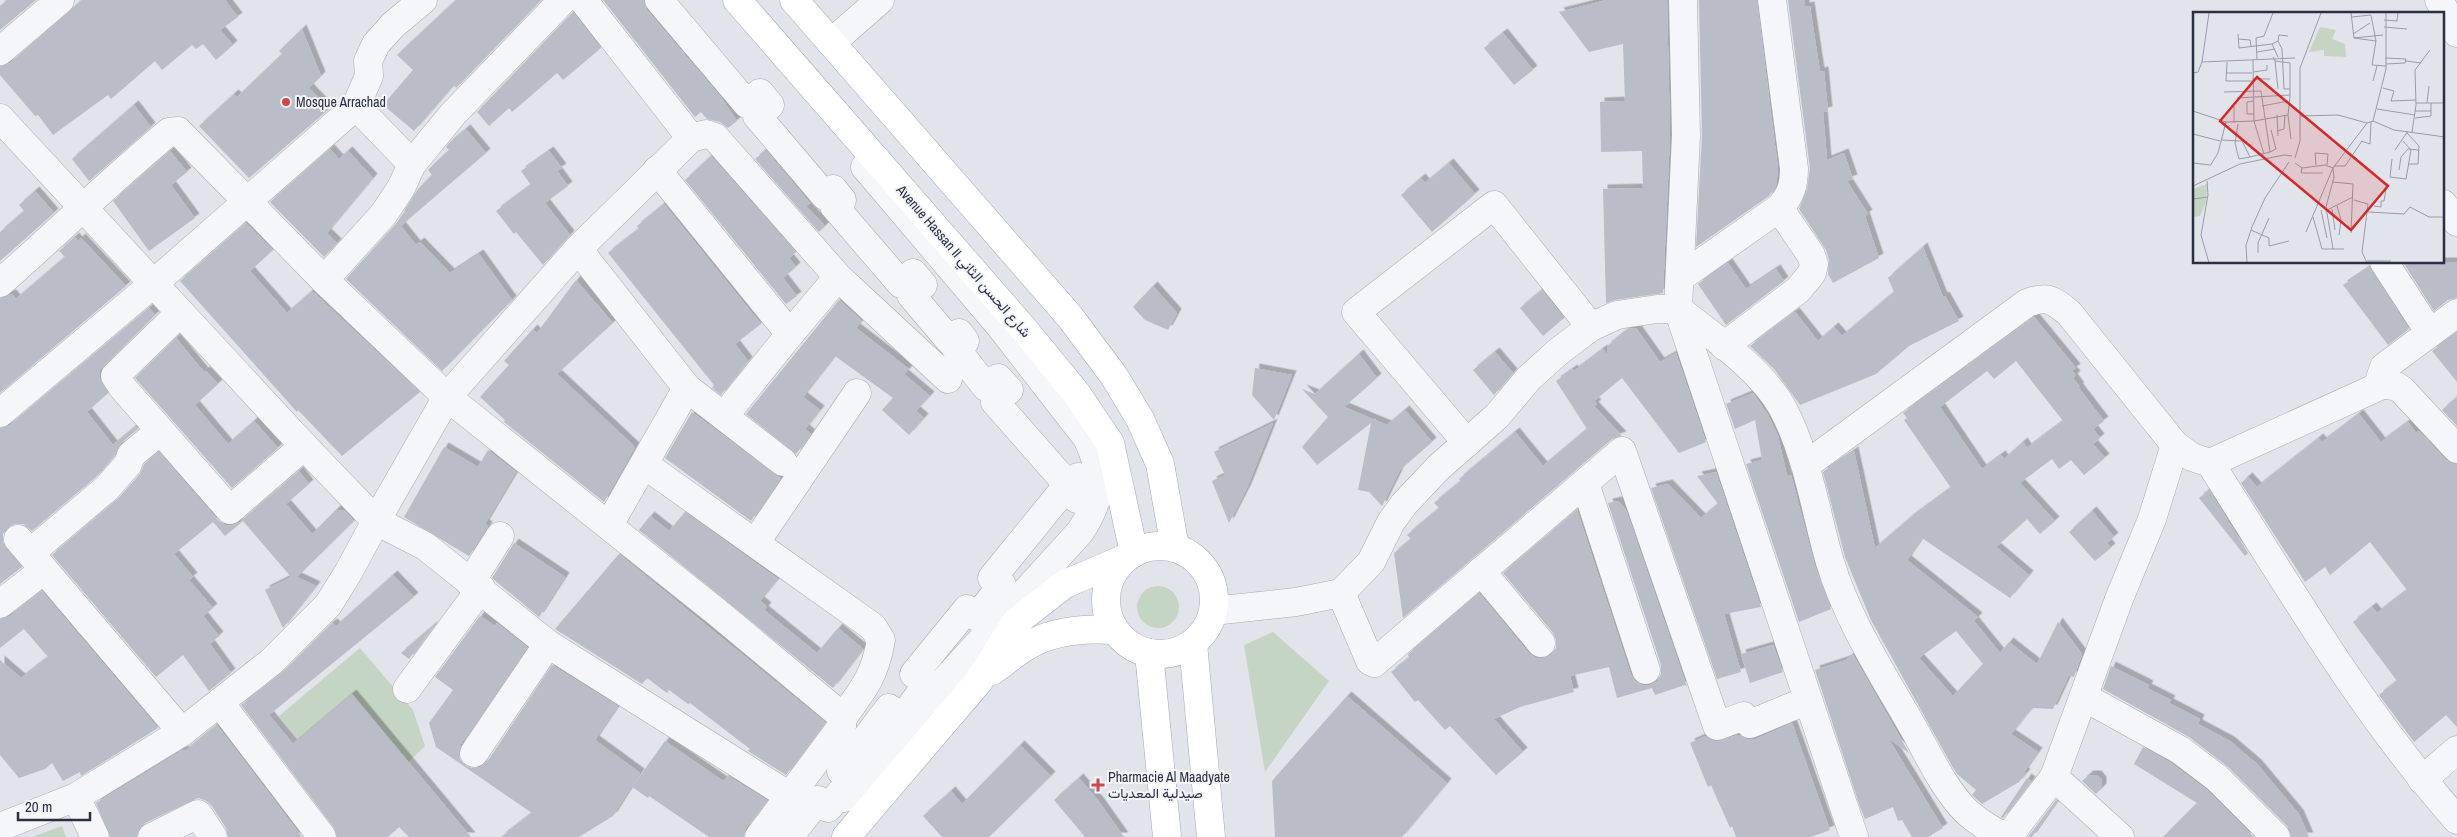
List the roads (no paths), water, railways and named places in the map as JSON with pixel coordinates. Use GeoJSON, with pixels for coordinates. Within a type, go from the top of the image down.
{"type":"FeatureCollection","features":[{"type":"Feature","properties":{"kind":"main road","name":"Avenue Hassan II شارع الحسن الثاني"},"geometry":{"type":"LineString","coordinates":[[737,0],[1022,327],[1077,394],[1110,443],[1130,555]]}},
{"type":"Feature","properties":{"kind":"main road"},"geometry":{"type":"LineString","coordinates":[[794,0],[1064,310],[1114,376],[1140,419],[1160,464],[1176,548]]}},
{"type":"Feature","properties":{"kind":"main road"},"geometry":{"type":"LineString","coordinates":[[846,837],[979,681],[1016,622],[1065,584],[1130,555],[1154,546],[1176,548],[1198,561],[1207,572],[1214,598],[1214,611],[1206,629],[1193,644],[1172,653],[1149,654],[1135,649],[1123,641],[1114,630],[1108,615],[1106,599],[1108,584],[1115,570],[1130,555]]}},
{"type":"Feature","properties":{"kind":"main road"},"geometry":{"type":"LineString","coordinates":[[979,681],[1028,645],[1061,633],[1078,630],[1114,630]]}},
{"type":"Feature","properties":{"kind":"main road"},"geometry":{"type":"LineString","coordinates":[[1193,644],[1211,837]]}},
{"type":"Feature","properties":{"kind":"main road"},"geometry":{"type":"LineString","coordinates":[[1149,654],[1167,837]]}},
{"type":"Feature","properties":{"kind":"street"},"geometry":{"type":"LineString","coordinates":[[0,51],[60,0]]}},
{"type":"Feature","properties":{"kind":"street"},"geometry":{"type":"LineString","coordinates":[[0,413],[153,284],[356,106],[369,76],[368,61],[376,44],[393,25],[423,0]]}},
{"type":"Feature","properties":{"kind":"street"},"geometry":{"type":"LineString","coordinates":[[324,280],[383,215],[401,188],[412,164],[485,79],[563,0]]}},
{"type":"Feature","properties":{"kind":"street"},"geometry":{"type":"LineString","coordinates":[[583,0],[691,138]]}},
{"type":"Feature","properties":{"kind":"street"},"geometry":{"type":"LineString","coordinates":[[659,0],[747,104],[760,93],[770,105],[757,116],[825,196],[834,189],[842,200],[834,206],[901,284],[913,273],[923,285],[910,295],[950,341],[959,334],[965,341],[956,349],[986,387],[998,378],[1009,390],[995,402],[1068,486],[1078,477],[1088,490],[1077,499],[1066,487],[992,578],[1002,585],[977,617],[967,609],[914,674],[928,683],[902,718],[889,708],[842,771],[852,779],[828,808],[818,800],[789,837]]}},
{"type":"Feature","properties":{"kind":"street"},"geometry":{"type":"LineString","coordinates":[[723,0],[1000,326],[1087,438],[1096,458],[1099,475],[1098,501],[1080,532],[938,688],[810,837]]}},
{"type":"Feature","properties":{"kind":"street"},"geometry":{"type":"LineString","coordinates":[[831,43],[880,0]]}},
{"type":"Feature","properties":{"kind":"street"},"geometry":{"type":"LineString","coordinates":[[1683,0],[1686,136],[1681,277],[1678,309],[1854,837]]}},
{"type":"Feature","properties":{"kind":"street"},"geometry":{"type":"LineString","coordinates":[[1681,277],[1779,208],[1790,194],[1794,182],[1794,168],[1772,0]]}},
{"type":"Feature","properties":{"kind":"street"},"geometry":{"type":"LineString","coordinates":[[2439,0],[2457,33]]}},
{"type":"Feature","properties":{"kind":"street"},"geometry":{"type":"LineString","coordinates":[[356,106],[412,164]]}},
{"type":"Feature","properties":{"kind":"street"},"geometry":{"type":"LineString","coordinates":[[0,118],[376,521],[425,546],[548,644],[791,797]]}},
{"type":"Feature","properties":{"kind":"street"},"geometry":{"type":"LineString","coordinates":[[0,283],[84,209],[118,174],[169,132],[176,130],[324,280],[447,397],[609,525],[843,717]]}},
{"type":"Feature","properties":{"kind":"street"},"geometry":{"type":"LineString","coordinates":[[0,827],[76,797],[182,732],[271,662],[328,605],[447,397],[578,249],[691,138],[706,134],[715,137],[838,278],[948,379]]}},
{"type":"Feature","properties":{"kind":"street"},"geometry":{"type":"LineString","coordinates":[[657,170],[790,334]]}},
{"type":"Feature","properties":{"kind":"street"},"geometry":{"type":"LineString","coordinates":[[1467,443],[1356,312],[1494,205],[1591,327]]}},
{"type":"Feature","properties":{"kind":"street"},"geometry":{"type":"LineString","coordinates":[[2444,205],[2457,222]]}},
{"type":"Feature","properties":{"kind":"street"},"geometry":{"type":"LineString","coordinates":[[1724,346],[1802,287],[1812,273],[1814,264],[1811,254],[1779,208]]}},
{"type":"Feature","properties":{"kind":"street"},"geometry":{"type":"LineString","coordinates":[[578,249],[687,388],[783,462]]}},
{"type":"Feature","properties":{"kind":"street"},"geometry":{"type":"LineString","coordinates":[[2385,264],[2430,333]]}},
{"type":"Feature","properties":{"kind":"street"},"geometry":{"type":"LineString","coordinates":[[724,416],[838,278]]}},
{"type":"Feature","properties":{"kind":"street"},"geometry":{"type":"LineString","coordinates":[[1806,465],[2027,303],[2041,298],[2055,302],[2069,314],[2175,444],[2192,457],[2210,463],[2363,700],[2422,780],[2457,820]]}},
{"type":"Feature","properties":{"kind":"street"},"geometry":{"type":"LineString","coordinates":[[1214,611],[1296,602],[1341,593],[1371,562],[1392,522],[1404,504],[1438,468],[1496,416],[1530,378],[1591,327],[1616,315],[1657,309],[1678,309],[1724,346],[1755,375],[1782,407],[1806,465],[1830,563],[1851,616],[1944,781],[1967,812],[1996,835],[2054,778],[2152,518],[2175,444]]}},
{"type":"Feature","properties":{"kind":"street"},"geometry":{"type":"LineString","coordinates":[[180,313],[115,376],[160,431],[230,510],[304,446]]}},
{"type":"Feature","properties":{"kind":"street"},"geometry":{"type":"LineString","coordinates":[[2378,385],[2384,367],[2457,313]]}},
{"type":"Feature","properties":{"kind":"street"},"geometry":{"type":"LineString","coordinates":[[2210,463],[2378,385],[2396,386],[2402,390],[2457,449]]}},
{"type":"Feature","properties":{"kind":"street"},"geometry":{"type":"LineString","coordinates":[[609,525],[645,465],[687,388]]}},
{"type":"Feature","properties":{"kind":"street"},"geometry":{"type":"LineString","coordinates":[[756,542],[857,393]]}},
{"type":"Feature","properties":{"kind":"street"},"geometry":{"type":"LineString","coordinates":[[0,604],[30,554],[107,488],[128,464],[131,455],[160,431]]}},
{"type":"Feature","properties":{"kind":"street"},"geometry":{"type":"LineString","coordinates":[[1341,593],[1370,661],[1374,663],[1622,451],[1717,726],[1744,716],[1750,724],[1808,700]]}},
{"type":"Feature","properties":{"kind":"street"},"geometry":{"type":"LineString","coordinates":[[645,465],[874,627],[881,640],[868,685],[843,717],[842,726],[791,797],[759,837]]}},
{"type":"Feature","properties":{"kind":"street"},"geometry":{"type":"LineString","coordinates":[[1585,483],[1646,670]]}},
{"type":"Feature","properties":{"kind":"street"},"geometry":{"type":"LineString","coordinates":[[408,689],[475,586],[500,536]]}},
{"type":"Feature","properties":{"kind":"street"},"geometry":{"type":"LineString","coordinates":[[30,554],[182,732]]}},
{"type":"Feature","properties":{"kind":"street"},"geometry":{"type":"LineString","coordinates":[[1482,571],[1541,643]]}},
{"type":"Feature","properties":{"kind":"street"},"geometry":{"type":"LineString","coordinates":[[474,753],[548,644]]}},
{"type":"Feature","properties":{"kind":"street"},"geometry":{"type":"LineString","coordinates":[[2084,697],[2180,750],[2218,778],[2276,837]]}},
{"type":"Feature","properties":{"kind":"street"},"geometry":{"type":"LineString","coordinates":[[220,703],[322,837]]}},
{"type":"Feature","properties":{"kind":"street"},"geometry":{"type":"LineString","coordinates":[[2422,780],[2457,750]]}},
{"type":"Feature","properties":{"kind":"street"},"geometry":{"type":"LineString","coordinates":[[2054,778],[2120,837]]}},
{"type":"Feature","properties":{"kind":"street"},"geometry":{"type":"LineString","coordinates":[[76,797],[95,837]]}},
{"type":"Feature","properties":{"kind":"street"},"geometry":{"type":"LineString","coordinates":[[152,837],[198,814],[213,837]]}},
{"type":"Feature","properties":{"kind":"place","name":"Mosque Arrachad"},"geometry":{"type":"Point","coordinates":[286,102]}},
{"type":"Feature","properties":{"kind":"place","name":"Pharmacie Al Maadyate صيدلية المعديات"},"geometry":{"type":"Point","coordinates":[1098,785]}}]}
